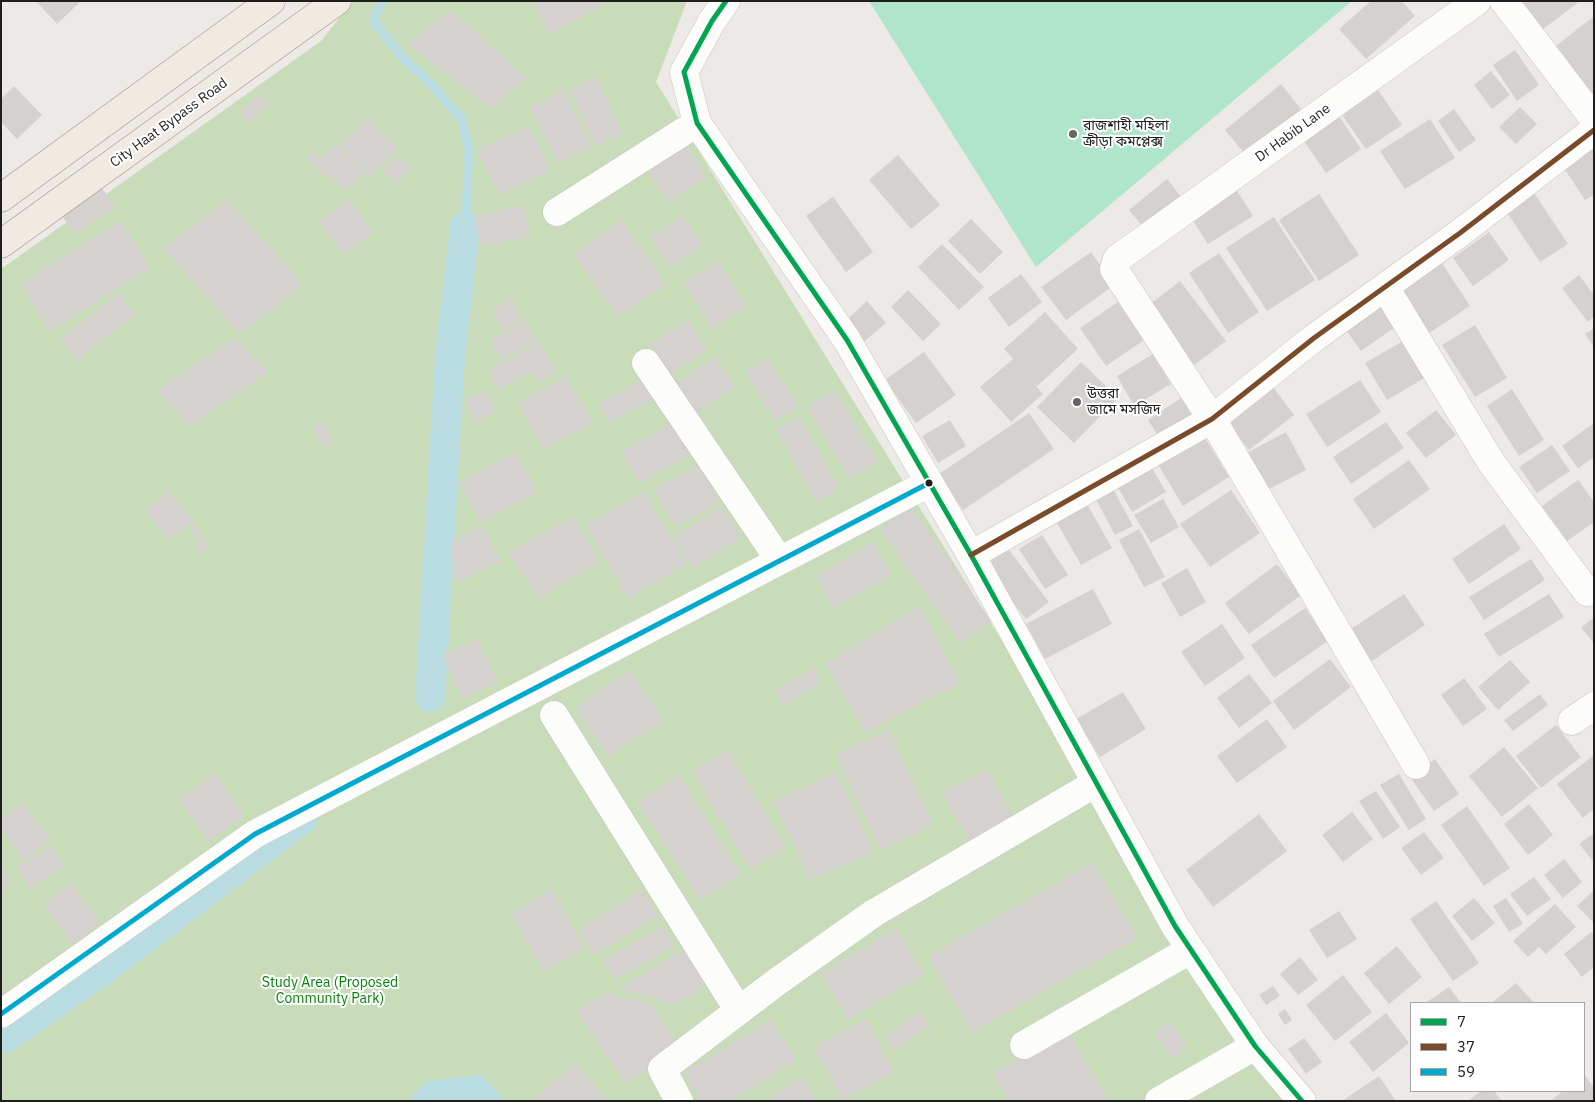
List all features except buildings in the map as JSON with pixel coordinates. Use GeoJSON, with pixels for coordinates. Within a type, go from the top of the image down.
{"type":"FeatureCollection","features":[{"type":"Feature","properties":{"kind":"main road"},"geometry":{"type":"LineString","coordinates":[[1,198],[271,1]]}},
{"type":"Feature","properties":{"kind":"main road","name":"City Haat Bypass Road"},"geometry":{"type":"LineString","coordinates":[[1,244],[337,1]]}},
{"type":"Feature","properties":{"kind":"street"},"geometry":{"type":"LineString","coordinates":[[726,1],[712,20],[684,72],[697,123],[847,340],[970,555],[1175,926],[1255,1046],[1302,1101]]}},
{"type":"Feature","properties":{"kind":"street","name":"Dr Habib Lane"},"geometry":{"type":"LineString","coordinates":[[1212,419],[1114,269],[1117,259],[1477,1]]}},
{"type":"Feature","properties":{"kind":"street"},"geometry":{"type":"LineString","coordinates":[[1504,1],[1594,119]]}},
{"type":"Feature","properties":{"kind":"street"},"geometry":{"type":"LineString","coordinates":[[557,212],[697,123]]}},
{"type":"Feature","properties":{"kind":"street"},"geometry":{"type":"LineString","coordinates":[[970,555],[1212,419],[1314,338],[1594,130]]}},
{"type":"Feature","properties":{"kind":"street"},"geometry":{"type":"LineString","coordinates":[[1385,287],[1491,462],[1587,592]]}},
{"type":"Feature","properties":{"kind":"street"},"geometry":{"type":"LineString","coordinates":[[646,363],[780,561]]}},
{"type":"Feature","properties":{"kind":"street"},"geometry":{"type":"LineString","coordinates":[[1212,419],[1416,765]]}},
{"type":"Feature","properties":{"kind":"street"},"geometry":{"type":"LineString","coordinates":[[1,1014],[255,834],[929,483]]}},
{"type":"Feature","properties":{"kind":"street"},"geometry":{"type":"LineString","coordinates":[[554,715],[739,1011]]}},
{"type":"Feature","properties":{"kind":"street"},"geometry":{"type":"LineString","coordinates":[[678,1101],[662,1069],[874,913],[1096,783]]}},
{"type":"Feature","properties":{"kind":"street"},"geometry":{"type":"LineString","coordinates":[[1024,1045],[1190,950]]}},
{"type":"Feature","properties":{"kind":"street"},"geometry":{"type":"LineString","coordinates":[[1159,1101],[1255,1046]]}},
{"type":"Feature","properties":{"kind":"green space","name":"Study Area (Proposed Community Park)"},"geometry":{"type":"Polygon","coordinates":[[[353,1],[687,1],[656,82],[1287,1101],[1,1101],[1,269],[321,41],[353,1]]]}},
{"type":"Feature","properties":{"kind":"green space","name":"রাজশাহী মহিলা ক্রীড়া কমপ্লেক্স"},"geometry":{"type":"Polygon","coordinates":[[[869,1],[1352,1],[1036,267],[869,1]]]}},
{"type":"Feature","properties":{"kind":"water"},"geometry":{"type":"Polygon","coordinates":[[[481,1075],[506,1101],[407,1101],[426,1081],[481,1075]]]}},
{"type":"Feature","properties":{"kind":"waterway"},"geometry":{"type":"LineString","coordinates":[[384,1],[379,6],[374,22],[401,56],[429,82],[462,120],[469,152],[465,226]]}},
{"type":"Feature","properties":{"kind":"waterway"},"geometry":{"type":"LineString","coordinates":[[430,697],[450,355],[465,226]]}},
{"type":"Feature","properties":{"kind":"waterway"},"geometry":{"type":"LineString","coordinates":[[5,1038],[104,969],[302,819]]}},
{"type":"Feature","properties":{"kind":"transit line","name":"7"},"geometry":{"type":"LineString","coordinates":[[726,1],[712,21],[684,72],[697,123],[847,340],[971,555],[1175,926],[1255,1046],[1302,1101]]}},
{"type":"Feature","properties":{"kind":"transit line","name":"37"},"geometry":{"type":"LineString","coordinates":[[971,555],[1212,419],[1314,338],[1460,233],[1594,130]]}},
{"type":"Feature","properties":{"kind":"transit line","name":"59"},"geometry":{"type":"LineString","coordinates":[[1,1014],[255,834],[929,483]]}},
{"type":"Feature","properties":{"kind":"place","name":"রাজশাহী মহিলা ক্রীড়া কমপ্লেক্স"},"geometry":{"type":"Point","coordinates":[1073,134]}},
{"type":"Feature","properties":{"kind":"place","name":"উত্তরা জামে মসজিদ"},"geometry":{"type":"Point","coordinates":[1077,402]}}]}
